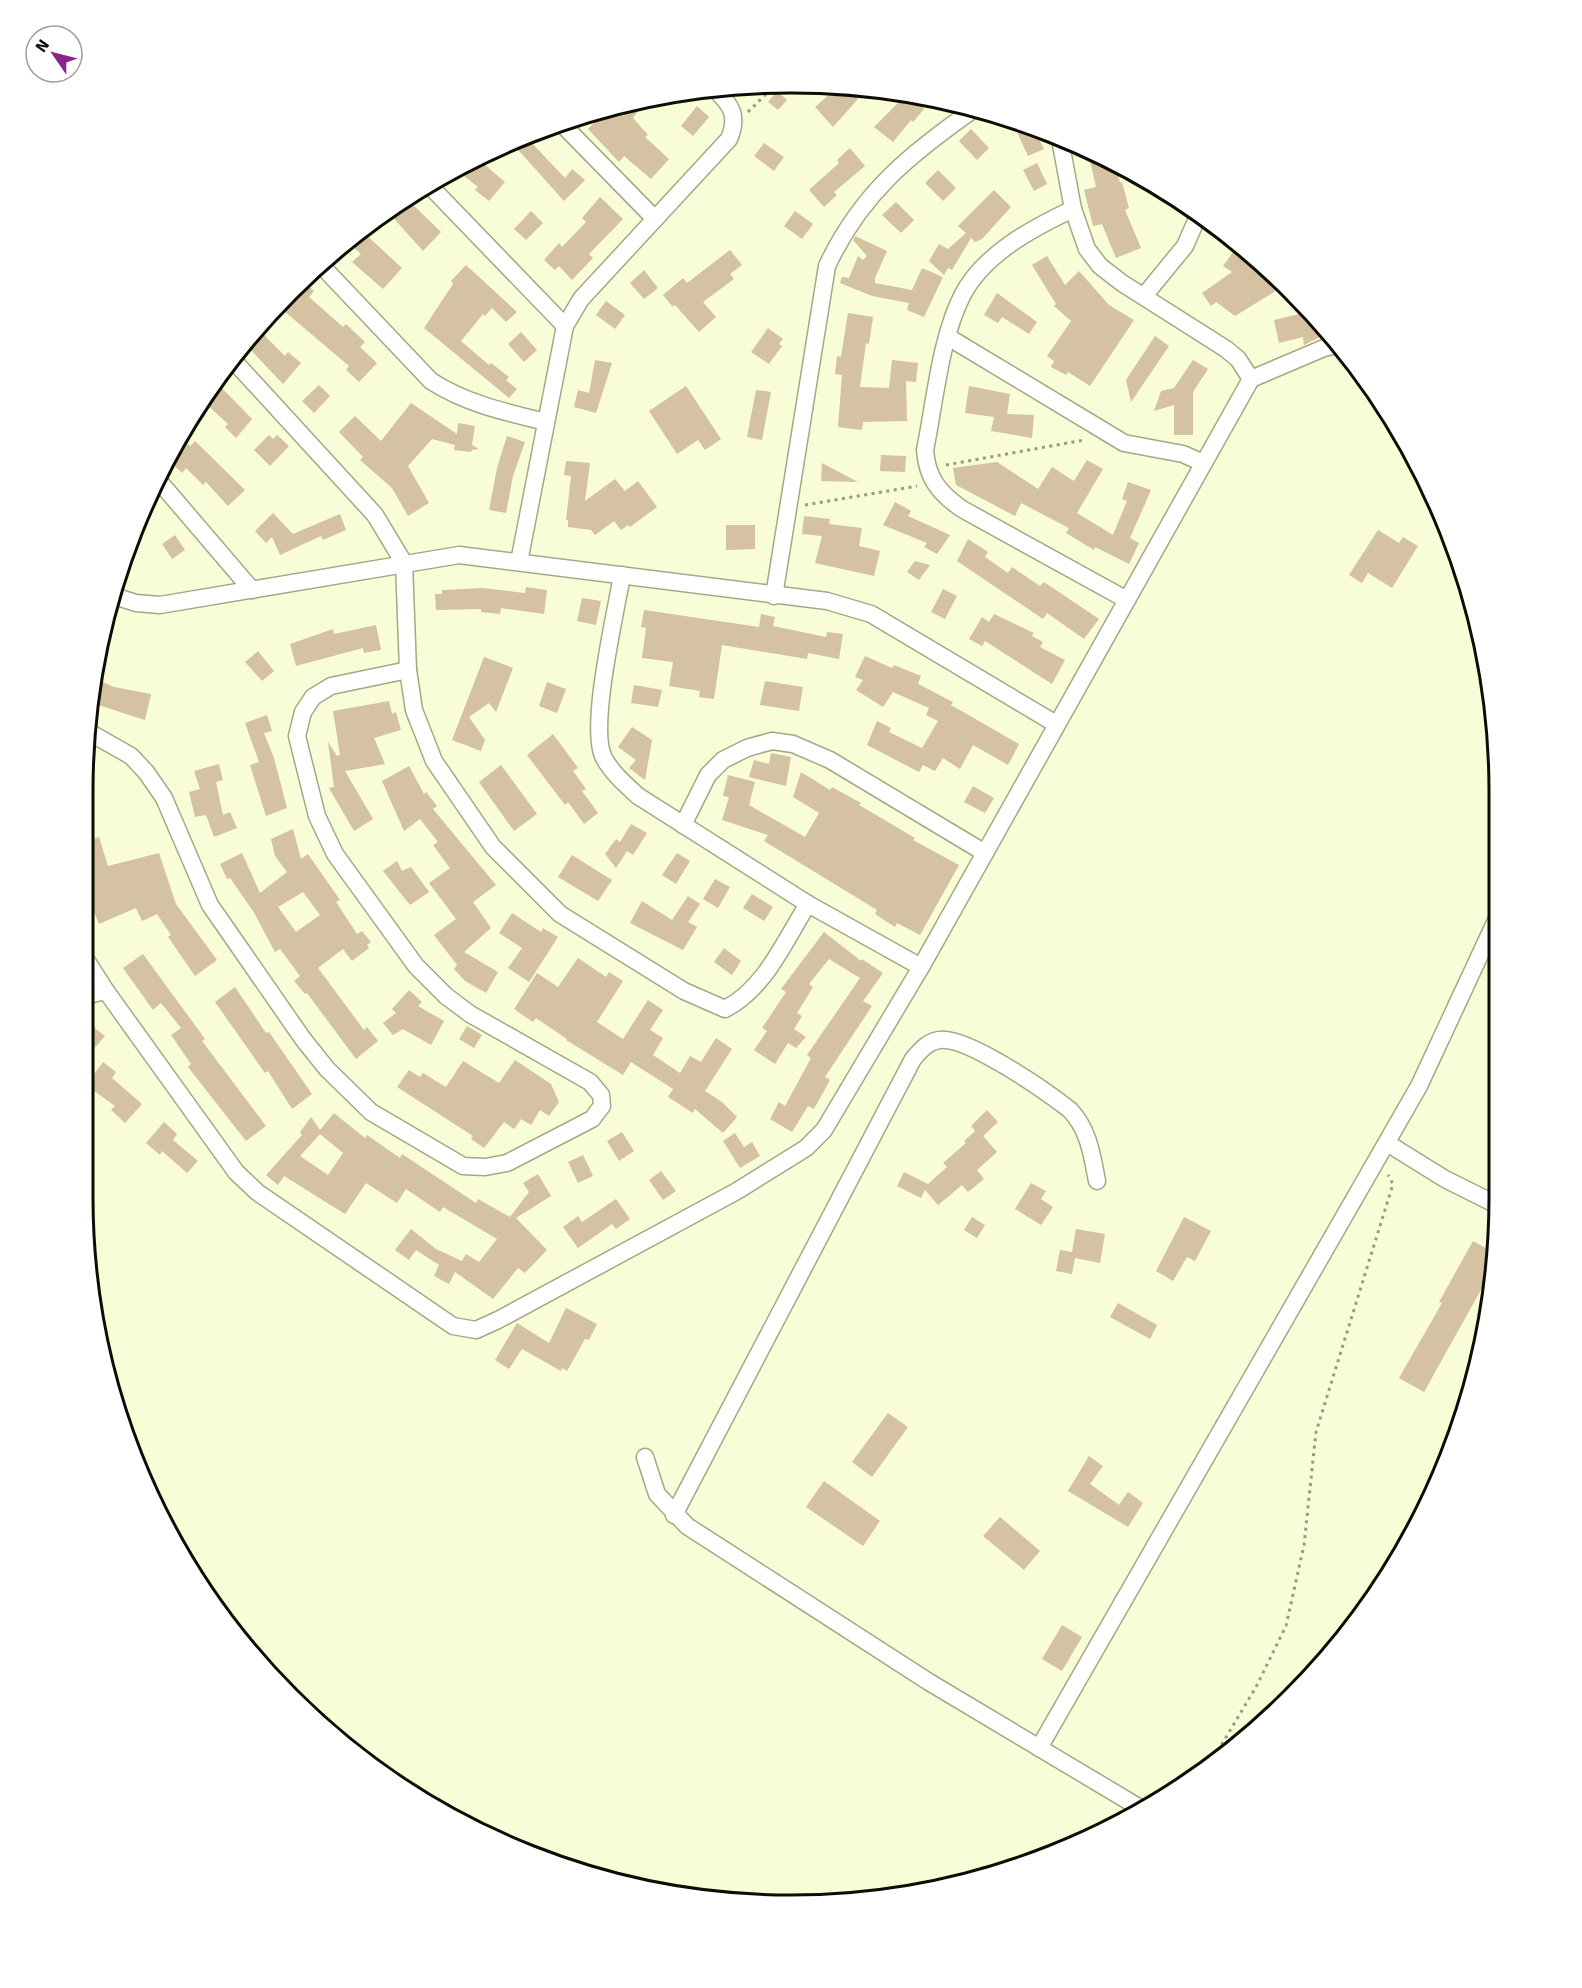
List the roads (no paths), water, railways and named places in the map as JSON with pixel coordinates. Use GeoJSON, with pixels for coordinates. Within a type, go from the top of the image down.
{"type":"FeatureCollection","features":[{"type":"Feature","properties":{"kind":"street"},"geometry":{"type":"LineString","coordinates":[[519,562],[565,326],[581,299],[729,139],[734,126],[728,102],[722,96]]}},
{"type":"Feature","properties":{"kind":"street"},"geometry":{"type":"LineString","coordinates":[[774,596],[827,266],[842,234],[862,206],[895,170],[967,116]]}},
{"type":"Feature","properties":{"kind":"street"},"geometry":{"type":"LineString","coordinates":[[568,130],[654,219]]}},
{"type":"Feature","properties":{"kind":"street"},"geometry":{"type":"LineString","coordinates":[[1062,148],[1073,209],[1087,249],[1100,267],[1226,349],[1238,359],[1251,379]]}},
{"type":"Feature","properties":{"kind":"street"},"geometry":{"type":"LineString","coordinates":[[435,191],[565,326]]}},
{"type":"Feature","properties":{"kind":"street"},"geometry":{"type":"LineString","coordinates":[[1073,209],[1029,229],[985,267],[963,294],[948,337],[925,450],[930,476],[945,497],[962,509],[1127,600]]}},
{"type":"Feature","properties":{"kind":"street"},"geometry":{"type":"LineString","coordinates":[[1144,296],[1199,225]]}},
{"type":"Feature","properties":{"kind":"street"},"geometry":{"type":"LineString","coordinates":[[326,270],[431,381],[452,394],[485,407],[546,422]]}},
{"type":"Feature","properties":{"kind":"street"},"geometry":{"type":"LineString","coordinates":[[948,337],[1124,443],[1144,449],[1183,454],[1203,464]]}},
{"type":"Feature","properties":{"kind":"street"},"geometry":{"type":"LineString","coordinates":[[93,970],[222,1155],[257,1192],[453,1326],[476,1330],[737,1191],[806,1148],[824,1130],[921,967],[1251,379],[1329,347]]}},
{"type":"Feature","properties":{"kind":"street"},"geometry":{"type":"LineString","coordinates":[[237,366],[375,514],[404,563],[408,670],[414,710],[434,761],[493,847],[560,914],[684,992],[725,1009],[742,1000],[757,984],[808,904]]}},
{"type":"Feature","properties":{"kind":"street"},"geometry":{"type":"LineString","coordinates":[[163,486],[252,590]]}},
{"type":"Feature","properties":{"kind":"street"},"geometry":{"type":"LineString","coordinates":[[121,598],[136,603],[160,605],[459,555],[827,601],[871,614],[1056,724]]}},
{"type":"Feature","properties":{"kind":"street"},"geometry":{"type":"LineString","coordinates":[[622,575],[604,684],[598,739],[603,757],[618,777],[638,796],[808,904],[921,967]]}},
{"type":"Feature","properties":{"kind":"street"},"geometry":{"type":"LineString","coordinates":[[95,736],[131,756],[146,772],[164,798],[210,906],[303,1039],[327,1069],[371,1112],[438,1153],[463,1166],[485,1167],[507,1163],[592,1119],[602,1106],[601,1095],[590,1082],[470,1014],[446,996],[416,966],[335,854],[317,816],[297,736],[303,712],[313,696],[331,686],[408,670]]}},
{"type":"Feature","properties":{"kind":"street"},"geometry":{"type":"LineString","coordinates":[[683,825],[708,775],[723,760],[747,748],[772,741],[793,744],[830,760],[984,854]]}},
{"type":"Feature","properties":{"kind":"street"},"geometry":{"type":"LineString","coordinates":[[1039,1748],[1387,1143],[1435,1055],[1489,934]]}},
{"type":"Feature","properties":{"kind":"street"},"geometry":{"type":"LineString","coordinates":[[93,994],[106,991]]}},
{"type":"Feature","properties":{"kind":"street"},"geometry":{"type":"LineString","coordinates":[[674,1515],[913,1059],[925,1045],[939,1040],[953,1040],[972,1047],[1070,1110],[1080,1120],[1090,1143],[1097,1181]]}},
{"type":"Feature","properties":{"kind":"street"},"geometry":{"type":"LineString","coordinates":[[1387,1143],[1445,1179],[1489,1201]]}},
{"type":"Feature","properties":{"kind":"street"},"geometry":{"type":"LineString","coordinates":[[645,1457],[657,1494],[674,1515],[929,1682],[1133,1805]]}}]}
